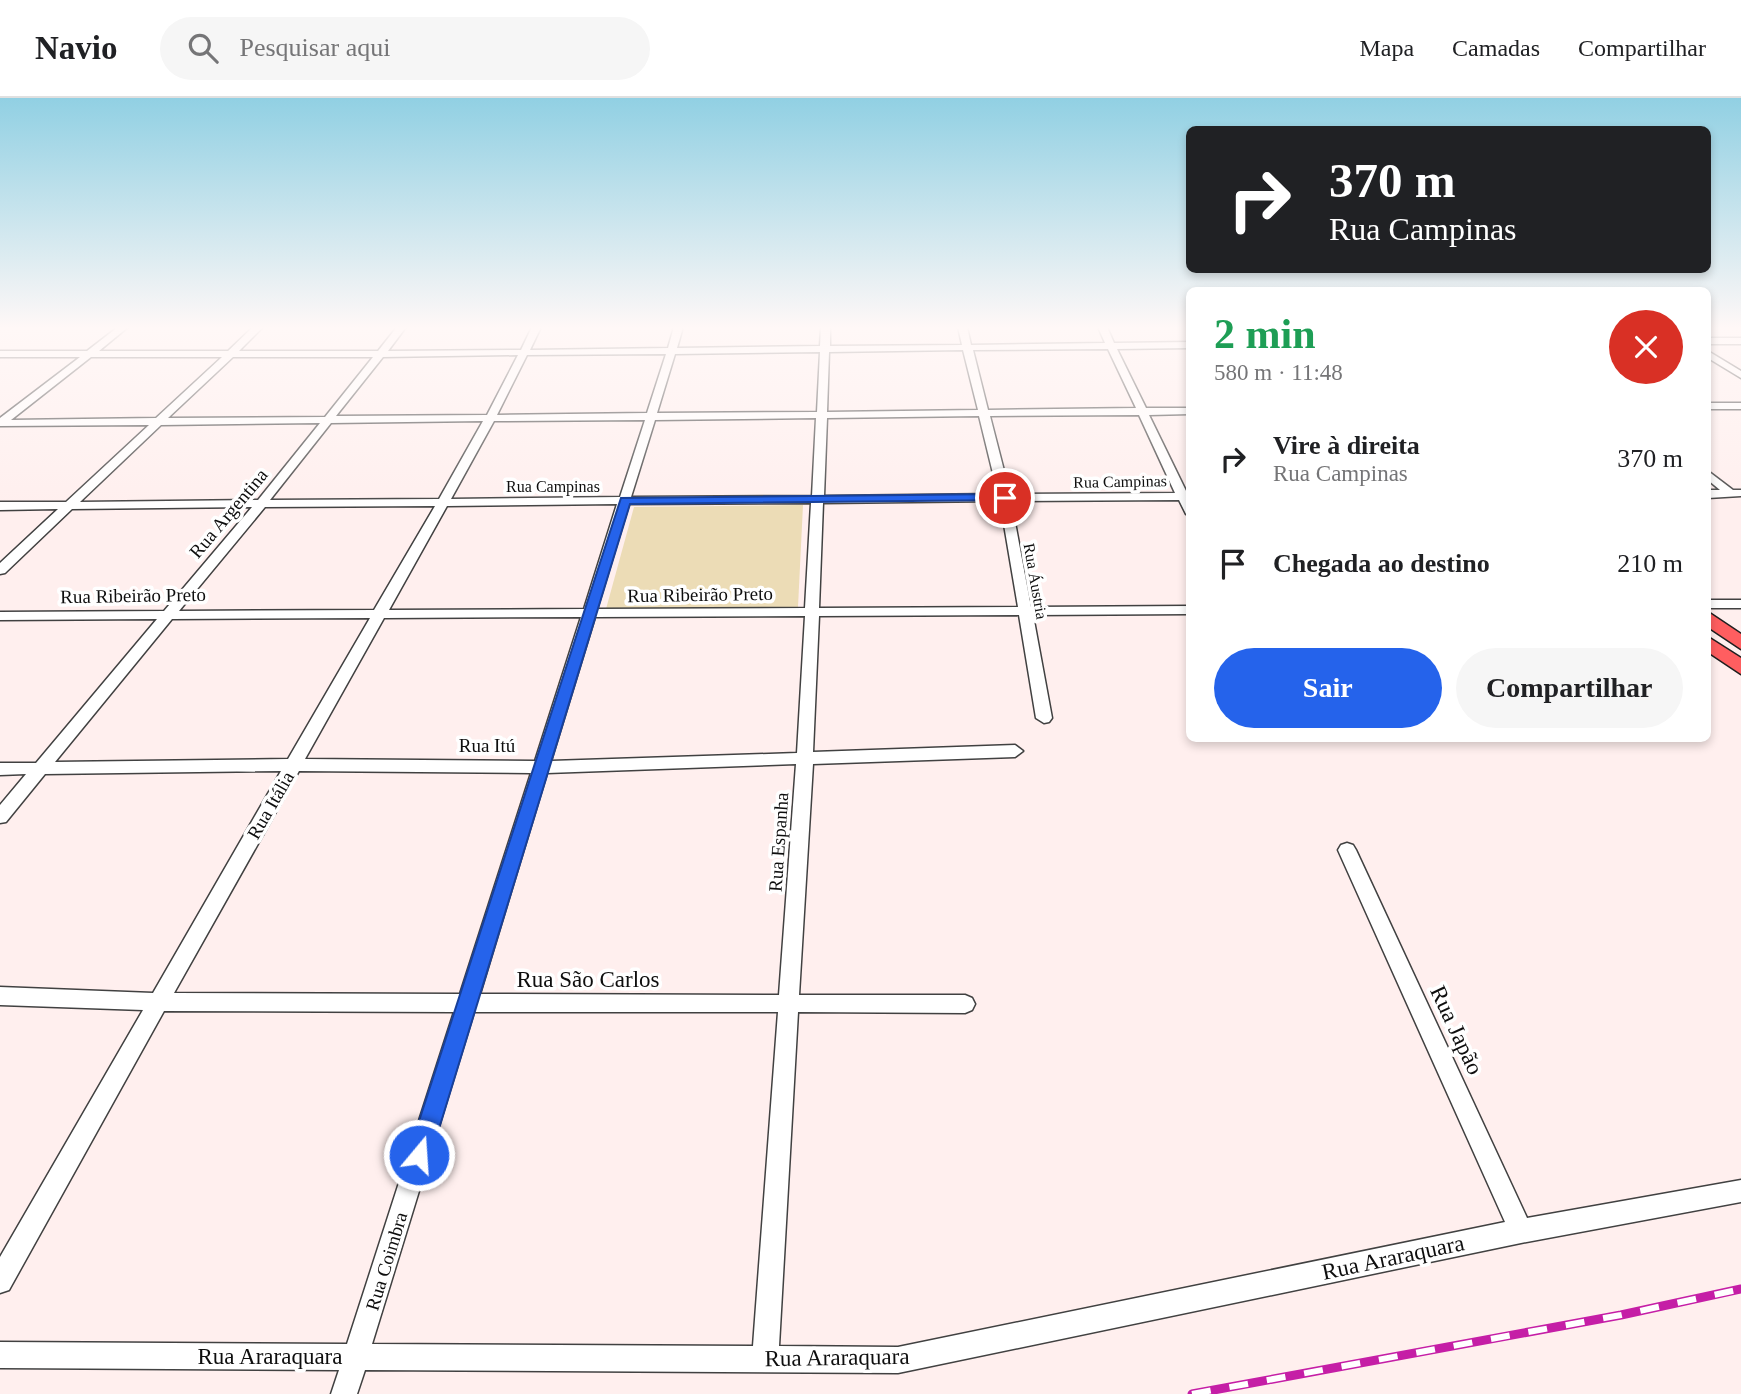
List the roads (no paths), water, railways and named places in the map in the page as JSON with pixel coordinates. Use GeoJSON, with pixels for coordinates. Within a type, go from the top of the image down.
{"type":"FeatureCollection","features":[{"type":"Feature","properties":{"kind":"main road"},"geometry":{"type":"LineString","coordinates":[[1711,620],[1741,643]]}},
{"type":"Feature","properties":{"kind":"main road"},"geometry":{"type":"LineString","coordinates":[[1711,645],[1741,668]]}},
{"type":"Feature","properties":{"kind":"street"},"geometry":{"type":"LineString","coordinates":[[0,423],[45,387]]}},
{"type":"Feature","properties":{"kind":"street"},"geometry":{"type":"LineString","coordinates":[[0,570],[195,387]]}},
{"type":"Feature","properties":{"kind":"street","name":"Rua Argentina"},"geometry":{"type":"LineString","coordinates":[[0,817],[261,504],[354,387]]}},
{"type":"Feature","properties":{"kind":"street","name":"Rua Itália"},"geometry":{"type":"LineString","coordinates":[[0,1281],[506,387]]}},
{"type":"Feature","properties":{"kind":"street","name":"Rua Coimbra"},"geometry":{"type":"LineString","coordinates":[[344,1394],[660,387]]}},
{"type":"Feature","properties":{"kind":"street","name":"Rua Espanha"},"geometry":{"type":"LineString","coordinates":[[765,1359],[805,756],[824,387]]}},
{"type":"Feature","properties":{"kind":"street","name":"Rua Áustria"},"geometry":{"type":"LineString","coordinates":[[978,387],[1005,498],[1044,718]]}},
{"type":"Feature","properties":{"kind":"street"},"geometry":{"type":"LineString","coordinates":[[1132,387],[1186,494]]}},
{"type":"Feature","properties":{"kind":"street"},"geometry":{"type":"LineString","coordinates":[[1711,407],[1741,406]]}},
{"type":"Feature","properties":{"kind":"street"},"geometry":{"type":"LineString","coordinates":[[0,423],[1186,411]]}},
{"type":"Feature","properties":{"kind":"street"},"geometry":{"type":"LineString","coordinates":[[1711,476],[1736,494]]}},
{"type":"Feature","properties":{"kind":"street"},"geometry":{"type":"LineString","coordinates":[[1711,494],[1736,494]]}},
{"type":"Feature","properties":{"kind":"street","name":"Rua Campinas"},"geometry":{"type":"LineString","coordinates":[[0,506],[1186,496]]}},
{"type":"Feature","properties":{"kind":"street"},"geometry":{"type":"LineString","coordinates":[[1711,604],[1741,604]]}},
{"type":"Feature","properties":{"kind":"street","name":"Rua Ribeirão Preto"},"geometry":{"type":"LineString","coordinates":[[0,616],[170,613],[379,615],[1186,610]]}},
{"type":"Feature","properties":{"kind":"street","name":"Rua Itú"},"geometry":{"type":"LineString","coordinates":[[0,769],[293,765],[541,767],[1015,751]]}},
{"type":"Feature","properties":{"kind":"street","name":"Rua Japão"},"geometry":{"type":"LineString","coordinates":[[1347,850],[1521,1231]]}},
{"type":"Feature","properties":{"kind":"street","name":"Rua São Carlos"},"geometry":{"type":"LineString","coordinates":[[0,996],[158,1002],[965,1004]]}},
{"type":"Feature","properties":{"kind":"street","name":"Rua Araraquara"},"geometry":{"type":"LineString","coordinates":[[0,1355],[898,1360],[1521,1231],[1741,1191]]}},
{"type":"Feature","properties":{"kind":"railway"},"geometry":{"type":"LineString","coordinates":[[1192,1394],[1621,1315],[1741,1289]]}}]}
